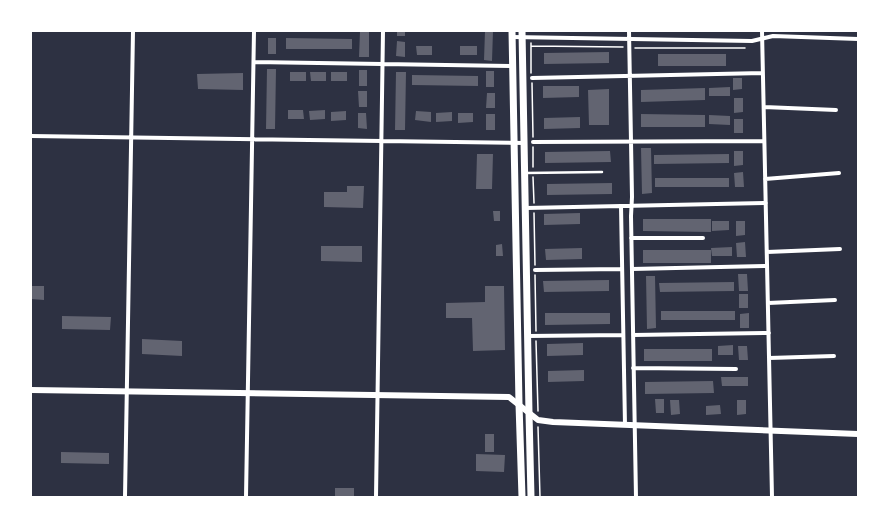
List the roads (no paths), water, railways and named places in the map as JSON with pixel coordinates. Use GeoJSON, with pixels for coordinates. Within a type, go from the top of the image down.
{"type":"FeatureCollection","features":[{"type":"Feature","properties":{"kind":"main road"},"geometry":{"type":"LineString","coordinates":[[512,34],[513,142],[522,497]]}},
{"type":"Feature","properties":{"kind":"main road"},"geometry":{"type":"LineString","coordinates":[[522,34],[526,208],[532,336],[529,413],[532,497]]}},
{"type":"Feature","properties":{"kind":"street"},"geometry":{"type":"LineString","coordinates":[[125,497],[133,31]]}},
{"type":"Feature","properties":{"kind":"street"},"geometry":{"type":"LineString","coordinates":[[246,497],[254,31]]}},
{"type":"Feature","properties":{"kind":"street"},"geometry":{"type":"LineString","coordinates":[[376,497],[383,31]]}},
{"type":"Feature","properties":{"kind":"street"},"geometry":{"type":"LineString","coordinates":[[629,31],[636,497]]}},
{"type":"Feature","properties":{"kind":"street"},"geometry":{"type":"LineString","coordinates":[[762,31],[772,497]]}},
{"type":"Feature","properties":{"kind":"street"},"geometry":{"type":"LineString","coordinates":[[512,34],[530,36],[752,41],[773,36],[858,39]]}},
{"type":"Feature","properties":{"kind":"street"},"geometry":{"type":"LineString","coordinates":[[254,62],[512,66]]}},
{"type":"Feature","properties":{"kind":"street"},"geometry":{"type":"LineString","coordinates":[[532,78],[763,73]]}},
{"type":"Feature","properties":{"kind":"street"},"geometry":{"type":"LineString","coordinates":[[764,107],[836,110]]}},
{"type":"Feature","properties":{"kind":"street"},"geometry":{"type":"LineString","coordinates":[[31,136],[524,143]]}},
{"type":"Feature","properties":{"kind":"street"},"geometry":{"type":"LineString","coordinates":[[533,142],[764,141]]}},
{"type":"Feature","properties":{"kind":"street"},"geometry":{"type":"LineString","coordinates":[[765,179],[839,173]]}},
{"type":"Feature","properties":{"kind":"street"},"geometry":{"type":"LineString","coordinates":[[526,208],[766,203]]}},
{"type":"Feature","properties":{"kind":"street"},"geometry":{"type":"LineString","coordinates":[[621,206],[625,425]]}},
{"type":"Feature","properties":{"kind":"street"},"geometry":{"type":"LineString","coordinates":[[631,238],[703,238]]}},
{"type":"Feature","properties":{"kind":"street"},"geometry":{"type":"LineString","coordinates":[[767,252],[840,249]]}},
{"type":"Feature","properties":{"kind":"street"},"geometry":{"type":"LineString","coordinates":[[632,269],[767,266]]}},
{"type":"Feature","properties":{"kind":"street"},"geometry":{"type":"LineString","coordinates":[[535,270],[622,269]]}},
{"type":"Feature","properties":{"kind":"street"},"geometry":{"type":"LineString","coordinates":[[768,303],[835,300]]}},
{"type":"Feature","properties":{"kind":"street"},"geometry":{"type":"LineString","coordinates":[[633,335],[769,333]]}},
{"type":"Feature","properties":{"kind":"street"},"geometry":{"type":"LineString","coordinates":[[532,336],[623,335]]}},
{"type":"Feature","properties":{"kind":"street"},"geometry":{"type":"LineString","coordinates":[[769,358],[834,356]]}},
{"type":"Feature","properties":{"kind":"street"},"geometry":{"type":"LineString","coordinates":[[634,368],[736,369]]}},
{"type":"Feature","properties":{"kind":"street"},"geometry":{"type":"LineString","coordinates":[[31,390],[509,398],[519,404],[538,420],[565,423],[858,434]]}},
{"type":"Feature","properties":{"kind":"lane"},"geometry":{"type":"LineString","coordinates":[[525,173],[602,172]]}}]}
